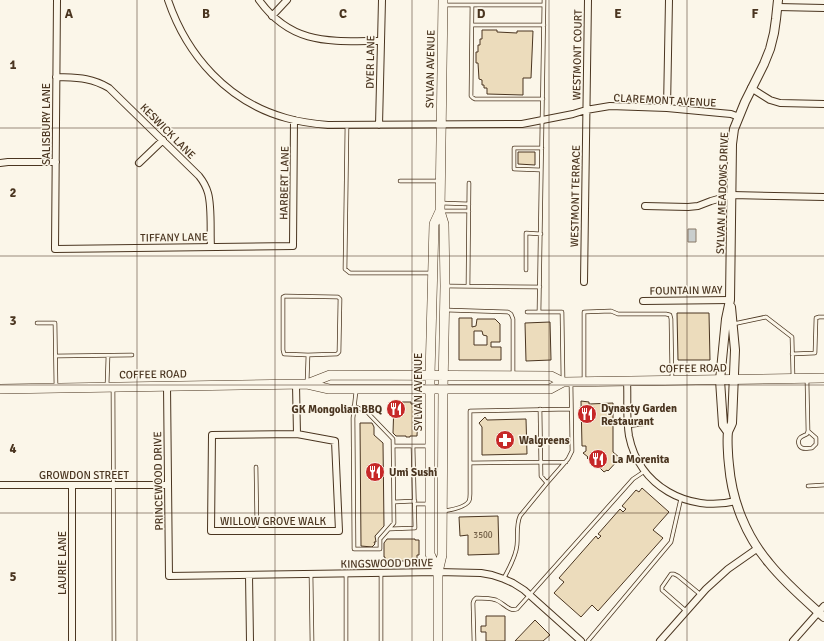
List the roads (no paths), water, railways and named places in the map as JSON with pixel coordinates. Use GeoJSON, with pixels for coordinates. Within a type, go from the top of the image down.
{"type":"FeatureCollection","features":[{"type":"Feature","properties":{"kind":"main road","name":"SYLVAN AVENUE"},"geometry":{"type":"LineString","coordinates":[[438,641],[438,572],[442,555],[442,389],[445,286],[444,224],[440,207],[443,2]]}},
{"type":"Feature","properties":{"kind":"main road","name":"SYLVAN AVENUE"},"geometry":{"type":"LineString","coordinates":[[438,572],[430,554],[430,375],[434,224],[440,207]]}},
{"type":"Feature","properties":{"kind":"main road","name":"COFFEE ROAD"},"geometry":{"type":"LineString","coordinates":[[0,388],[296,385],[307,384],[330,376],[551,376],[567,382]]}},
{"type":"Feature","properties":{"kind":"main road","name":"COFFEE ROAD"},"geometry":{"type":"LineString","coordinates":[[307,384],[329,389],[550,389],[567,382],[584,381],[824,378]]}},
{"type":"Feature","properties":{"kind":"street","name":"SALISBURY LANE"},"geometry":{"type":"LineString","coordinates":[[55,249],[57,0]]}},
{"type":"Feature","properties":{"kind":"street","name":"CLAREMONT AVENUE"},"geometry":{"type":"LineString","coordinates":[[168,0],[181,30],[190,46],[214,76],[238,96],[256,106],[294,120],[322,125],[522,124],[610,106],[667,108],[731,114],[739,117]]}},
{"type":"Feature","properties":{"kind":"street"},"geometry":{"type":"LineString","coordinates":[[259,0],[272,16],[284,26],[315,39],[329,41],[381,41]]}},
{"type":"Feature","properties":{"kind":"street"},"geometry":{"type":"LineString","coordinates":[[272,16],[287,0]]}},
{"type":"Feature","properties":{"kind":"street","name":"DYER LANE"},"geometry":{"type":"LineString","coordinates":[[379,125],[382,0]]}},
{"type":"Feature","properties":{"kind":"street","name":"WESTMONT COURT"},"geometry":{"type":"LineString","coordinates":[[586,110],[588,0]]}},
{"type":"Feature","properties":{"kind":"street"},"geometry":{"type":"LineString","coordinates":[[667,108],[669,0]]}},
{"type":"Feature","properties":{"kind":"street"},"geometry":{"type":"LineString","coordinates":[[778,4],[824,8]]}},
{"type":"Feature","properties":{"kind":"street","name":"SYLVAN MEADOWS DRIVE"},"geometry":{"type":"LineString","coordinates":[[778,4],[770,49],[764,64],[744,102],[734,129],[732,144],[730,300],[735,350],[732,423],[728,432],[728,457],[736,501],[742,518],[758,548],[768,563],[822,612]]}},
{"type":"Feature","properties":{"kind":"street","name":"KESWICK LANE"},"geometry":{"type":"LineString","coordinates":[[56,77],[83,78],[100,83],[109,88],[199,176],[208,191],[210,199],[211,247]]}},
{"type":"Feature","properties":{"kind":"street"},"geometry":{"type":"LineString","coordinates":[[751,88],[770,100],[780,103],[824,104]]}},
{"type":"Feature","properties":{"kind":"street","name":"WESTMONT TERRACE"},"geometry":{"type":"LineString","coordinates":[[584,282],[586,110]]}},
{"type":"Feature","properties":{"kind":"street","name":"HARBERT LANE"},"geometry":{"type":"LineString","coordinates":[[293,246],[294,120]]}},
{"type":"Feature","properties":{"kind":"street"},"geometry":{"type":"LineString","coordinates":[[139,163],[162,140]]}},
{"type":"Feature","properties":{"kind":"street"},"geometry":{"type":"LineString","coordinates":[[0,162],[56,162]]}},
{"type":"Feature","properties":{"kind":"street"},"geometry":{"type":"LineString","coordinates":[[645,206],[698,206],[732,195],[824,197]]}},
{"type":"Feature","properties":{"kind":"street","name":"TIFFANY LANE"},"geometry":{"type":"LineString","coordinates":[[55,249],[293,246]]}},
{"type":"Feature","properties":{"kind":"street","name":"SYLVAN MEADOWS DRIVE"},"geometry":{"type":"LineString","coordinates":[[728,432],[723,425],[720,380],[726,319],[730,300]]}},
{"type":"Feature","properties":{"kind":"street","name":"FOUNTAIN WAY"},"geometry":{"type":"LineString","coordinates":[[643,301],[730,300]]}},
{"type":"Feature","properties":{"kind":"street"},"geometry":{"type":"LineString","coordinates":[[628,381],[629,436],[632,448],[637,458],[652,479],[670,493],[702,504],[716,504],[736,501]]}},
{"type":"Feature","properties":{"kind":"street"},"geometry":{"type":"LineString","coordinates":[[296,385],[297,434]]}},
{"type":"Feature","properties":{"kind":"street","name":"PRINCEWOOD DRIVE"},"geometry":{"type":"LineString","coordinates":[[167,386],[169,576]]}},
{"type":"Feature","properties":{"kind":"street","name":"WILLOW GROVE WALK"},"geometry":{"type":"LineString","coordinates":[[297,434],[335,441],[339,531],[211,531],[212,435],[297,434]]}},
{"type":"Feature","properties":{"kind":"street","name":"GROWDON STREET"},"geometry":{"type":"LineString","coordinates":[[0,486],[168,485]]}},
{"type":"Feature","properties":{"kind":"street","name":"LAURIE LANE"},"geometry":{"type":"LineString","coordinates":[[72,486],[72,641]]}},
{"type":"Feature","properties":{"kind":"street"},"geometry":{"type":"LineString","coordinates":[[660,641],[700,595],[728,569],[758,548]]}},
{"type":"Feature","properties":{"kind":"street","name":"KINGSWOOD DRIVE"},"geometry":{"type":"LineString","coordinates":[[169,576],[438,572],[482,573],[504,578],[524,590],[582,641]]}},
{"type":"Feature","properties":{"kind":"street"},"geometry":{"type":"LineString","coordinates":[[249,575],[250,641]]}},
{"type":"Feature","properties":{"kind":"street"},"geometry":{"type":"LineString","coordinates":[[793,641],[822,612]]}},
{"type":"Feature","properties":{"kind":"lane"},"geometry":{"type":"LineString","coordinates":[[474,0],[472,25],[471,96],[473,98],[543,99]]}},
{"type":"Feature","properties":{"kind":"lane"},"geometry":{"type":"LineString","coordinates":[[540,312],[544,0]]}},
{"type":"Feature","properties":{"kind":"lane"},"geometry":{"type":"LineString","coordinates":[[443,2],[473,5],[544,5]]}},
{"type":"Feature","properties":{"kind":"lane"},"geometry":{"type":"LineString","coordinates":[[472,25],[544,26]]}},
{"type":"Feature","properties":{"kind":"lane"},"geometry":{"type":"LineString","coordinates":[[347,125],[345,269],[350,273],[432,273]]}},
{"type":"Feature","properties":{"kind":"lane"},"geometry":{"type":"LineString","coordinates":[[541,170],[514,169],[514,148],[542,148]]}},
{"type":"Feature","properties":{"kind":"lane"},"geometry":{"type":"LineString","coordinates":[[400,181],[440,181]]}},
{"type":"Feature","properties":{"kind":"lane"},"geometry":{"type":"LineString","coordinates":[[468,286],[469,182]]}},
{"type":"Feature","properties":{"kind":"lane"},"geometry":{"type":"LineString","coordinates":[[440,207],[469,204]]}},
{"type":"Feature","properties":{"kind":"lane"},"geometry":{"type":"LineString","coordinates":[[440,207],[469,211]]}},
{"type":"Feature","properties":{"kind":"lane"},"geometry":{"type":"LineString","coordinates":[[526,270],[526,233],[541,234]]}},
{"type":"Feature","properties":{"kind":"lane"},"geometry":{"type":"LineString","coordinates":[[445,286],[540,287]]}},
{"type":"Feature","properties":{"kind":"lane"},"geometry":{"type":"LineString","coordinates":[[283,297],[338,297],[340,299],[339,352],[337,354],[308,355],[284,354],[283,297]]}},
{"type":"Feature","properties":{"kind":"lane"},"geometry":{"type":"LineString","coordinates":[[444,310],[508,312],[511,314],[513,319],[513,377]]}},
{"type":"Feature","properties":{"kind":"lane"},"geometry":{"type":"LineString","coordinates":[[584,381],[584,312],[612,311],[618,314],[670,315],[672,319],[672,381]]}},
{"type":"Feature","properties":{"kind":"lane"},"geometry":{"type":"LineString","coordinates":[[504,578],[517,546],[518,521],[520,516],[566,462],[572,451],[571,409],[567,382],[562,312],[527,312]]}},
{"type":"Feature","properties":{"kind":"lane"},"geometry":{"type":"LineString","coordinates":[[733,324],[766,317],[792,337],[793,379]]}},
{"type":"Feature","properties":{"kind":"lane"},"geometry":{"type":"LineString","coordinates":[[792,354],[815,353],[816,318],[824,317]]}},
{"type":"Feature","properties":{"kind":"lane"},"geometry":{"type":"LineString","coordinates":[[37,323],[55,323],[56,388]]}},
{"type":"Feature","properties":{"kind":"lane"},"geometry":{"type":"LineString","coordinates":[[56,356],[132,355]]}},
{"type":"Feature","properties":{"kind":"lane"},"geometry":{"type":"LineString","coordinates":[[307,384],[308,355]]}},
{"type":"Feature","properties":{"kind":"lane"},"geometry":{"type":"LineString","coordinates":[[108,356],[113,486],[114,641]]}},
{"type":"Feature","properties":{"kind":"lane"},"geometry":{"type":"LineString","coordinates":[[807,379],[808,431],[805,435],[800,437],[800,447],[812,448],[816,444],[816,438],[808,431]]}},
{"type":"Feature","properties":{"kind":"lane"},"geometry":{"type":"LineString","coordinates":[[354,406],[367,412],[393,439],[394,523],[380,539],[380,549],[354,549],[353,418],[354,406],[356,389]]}},
{"type":"Feature","properties":{"kind":"lane"},"geometry":{"type":"LineString","coordinates":[[442,511],[455,509],[466,505],[469,501],[470,411],[571,409]]}},
{"type":"Feature","properties":{"kind":"lane"},"geometry":{"type":"LineString","coordinates":[[540,410],[541,476],[547,483]]}},
{"type":"Feature","properties":{"kind":"lane"},"geometry":{"type":"LineString","coordinates":[[628,426],[650,423]]}},
{"type":"Feature","properties":{"kind":"lane"},"geometry":{"type":"LineString","coordinates":[[394,446],[430,446]]}},
{"type":"Feature","properties":{"kind":"lane"},"geometry":{"type":"LineString","coordinates":[[389,529],[415,528],[413,446]]}},
{"type":"Feature","properties":{"kind":"lane"},"geometry":{"type":"LineString","coordinates":[[470,463],[566,462]]}},
{"type":"Feature","properties":{"kind":"lane"},"geometry":{"type":"LineString","coordinates":[[256,467],[257,531]]}},
{"type":"Feature","properties":{"kind":"lane"},"geometry":{"type":"LineString","coordinates":[[474,641],[473,603],[476,598],[496,600],[513,610],[517,608],[633,479],[645,471]]}},
{"type":"Feature","properties":{"kind":"lane"},"geometry":{"type":"LineString","coordinates":[[808,486],[824,485]]}},
{"type":"Feature","properties":{"kind":"lane"},"geometry":{"type":"LineString","coordinates":[[588,641],[671,542],[681,498]]}},
{"type":"Feature","properties":{"kind":"lane"},"geometry":{"type":"LineString","coordinates":[[394,502],[430,504]]}},
{"type":"Feature","properties":{"kind":"lane"},"geometry":{"type":"LineString","coordinates":[[381,573],[381,641]]}},
{"type":"Feature","properties":{"kind":"lane"},"geometry":{"type":"LineString","coordinates":[[311,574],[312,641]]}},
{"type":"Feature","properties":{"kind":"lane"},"geometry":{"type":"LineString","coordinates":[[346,574],[346,641]]}},
{"type":"Feature","properties":{"kind":"lane"},"geometry":{"type":"LineString","coordinates":[[686,611],[662,590],[662,587],[670,574],[678,576],[700,595]]}},
{"type":"Feature","properties":{"kind":"place","name":"GK Mongolian BBQ"},"geometry":{"type":"Point","coordinates":[396,409]}},
{"type":"Feature","properties":{"kind":"place","name":"Dynasty Garden Restaurant"},"geometry":{"type":"Point","coordinates":[587,414]}},
{"type":"Feature","properties":{"kind":"place","name":"Walgreens"},"geometry":{"type":"Point","coordinates":[505,440]}},
{"type":"Feature","properties":{"kind":"place","name":"La Morenita"},"geometry":{"type":"Point","coordinates":[598,459]}},
{"type":"Feature","properties":{"kind":"place","name":"Umi Sushi"},"geometry":{"type":"Point","coordinates":[375,472]}}]}
